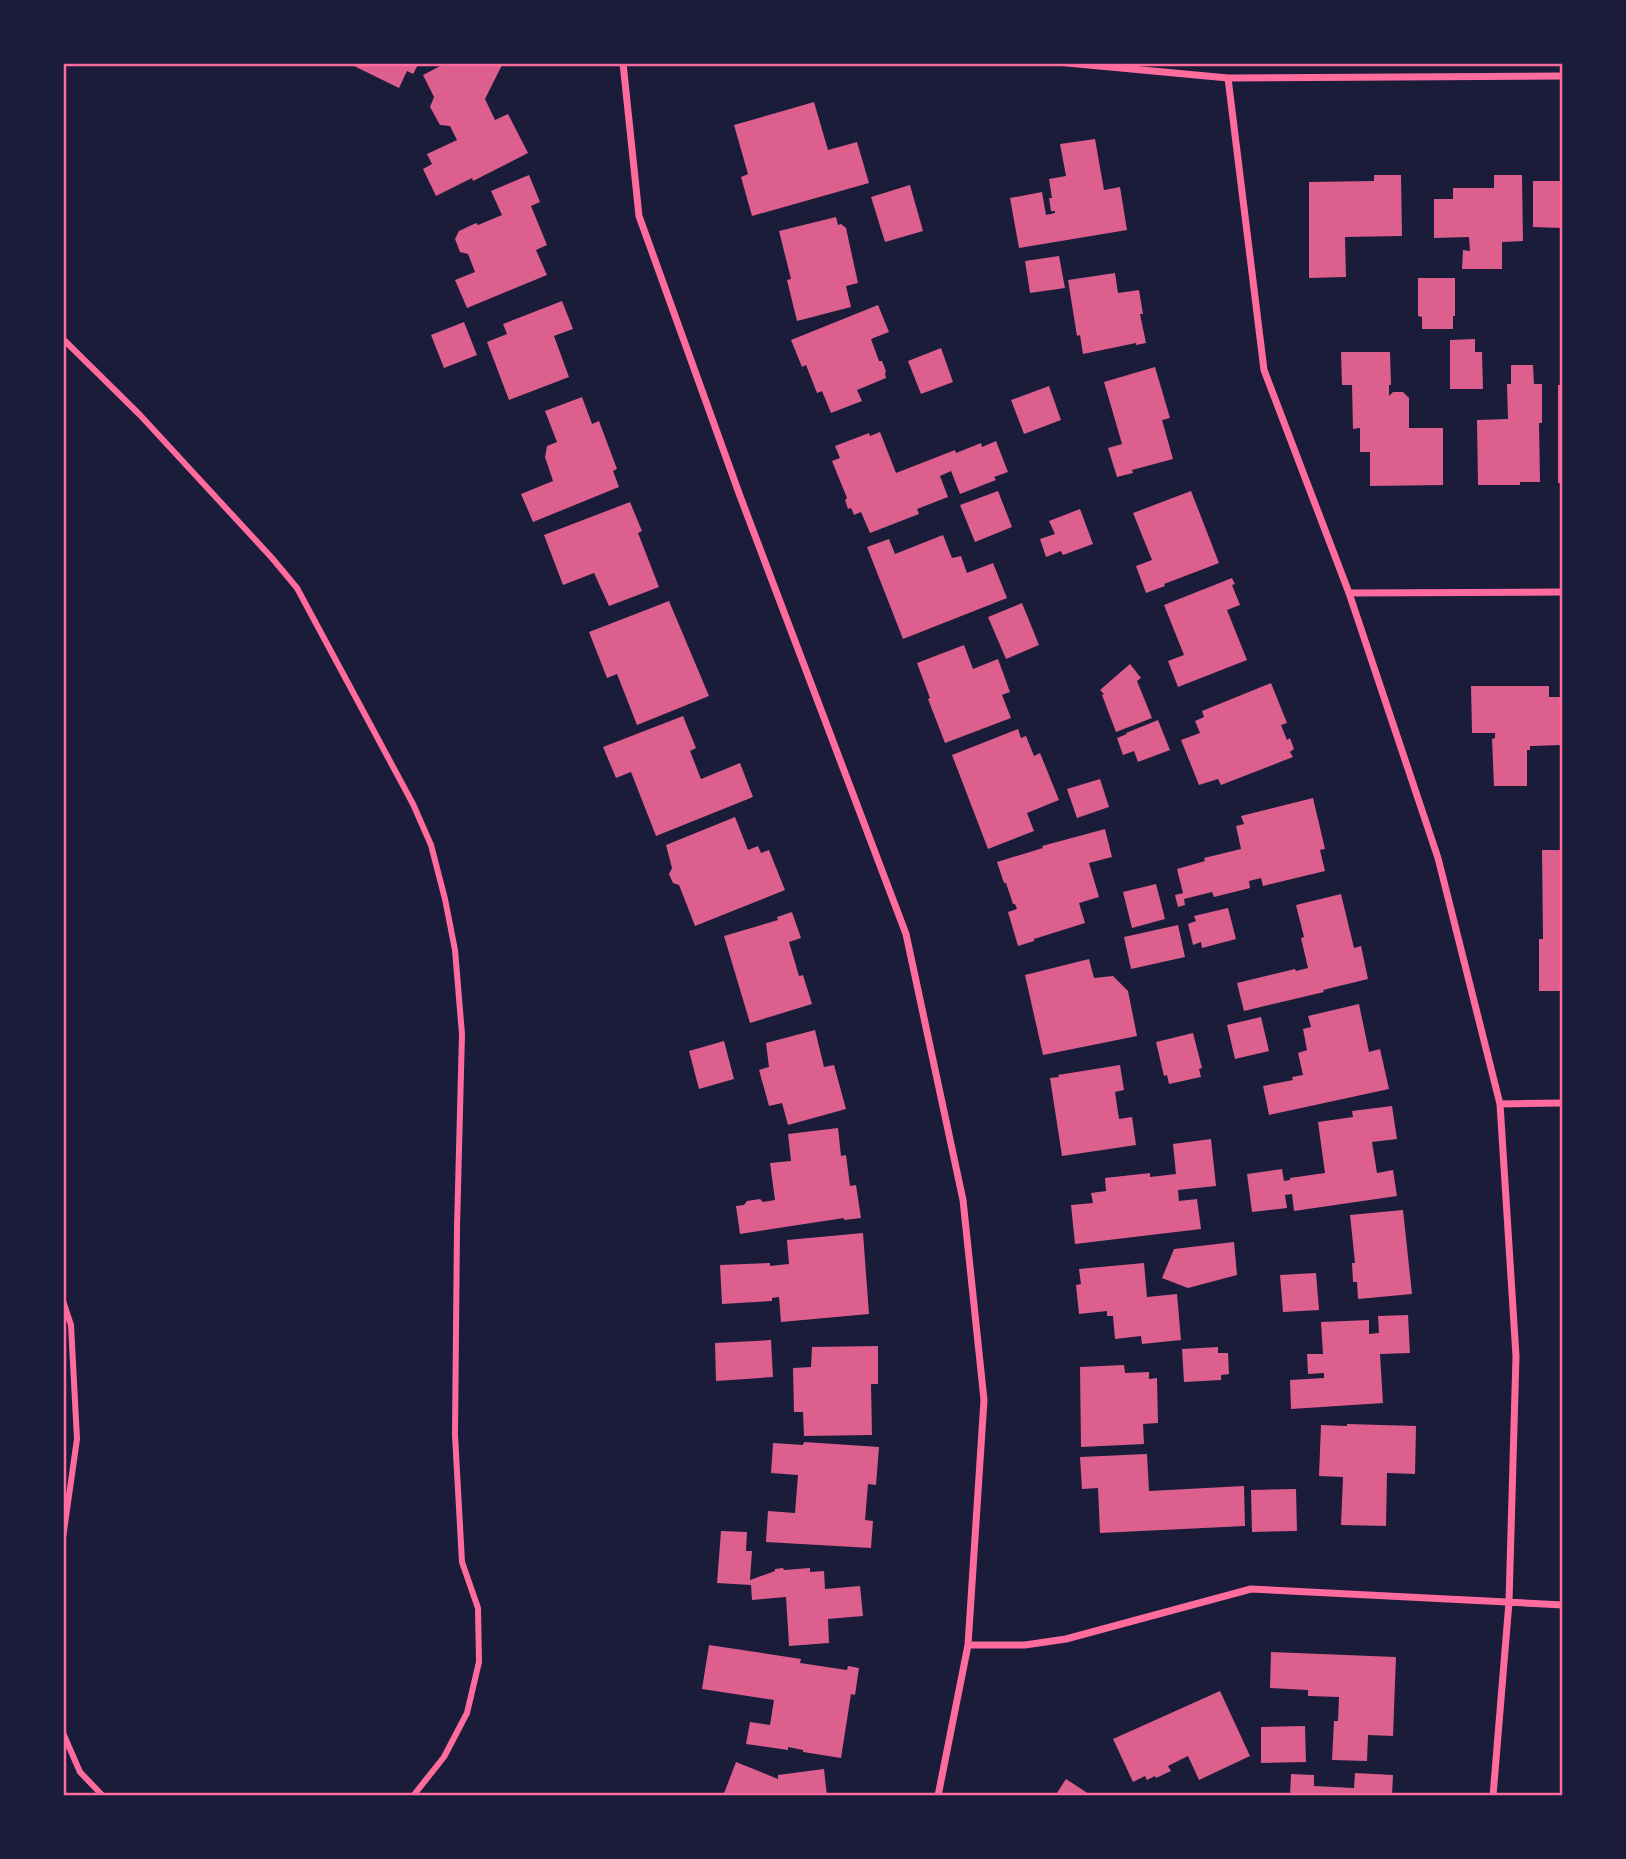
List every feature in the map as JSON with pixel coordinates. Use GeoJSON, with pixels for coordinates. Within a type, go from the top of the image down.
{"type":"FeatureCollection","features":[{"type":"Feature","properties":{"kind":"street"},"geometry":{"type":"LineString","coordinates":[[623,63],[639,215],[740,496],[906,934],[963,1200],[984,1400],[968,1645],[937,1796]]}},
{"type":"Feature","properties":{"kind":"street"},"geometry":{"type":"LineString","coordinates":[[1067,63],[1228,78],[1563,76]]}},
{"type":"Feature","properties":{"kind":"street"},"geometry":{"type":"LineString","coordinates":[[1228,78],[1264,370],[1349,593],[1438,858],[1500,1104],[1516,1356],[1509,1602],[1493,1796]]}},
{"type":"Feature","properties":{"kind":"street"},"geometry":{"type":"LineString","coordinates":[[63,340],[140,415],[297,588],[413,804],[431,845],[445,899],[455,950],[462,1034],[455,1408],[458,1508],[463,1562],[478,1608],[479,1662],[467,1713],[443,1757],[412,1796]]}},
{"type":"Feature","properties":{"kind":"street"},"geometry":{"type":"LineString","coordinates":[[1349,593],[1563,592]]}},
{"type":"Feature","properties":{"kind":"street"},"geometry":{"type":"LineString","coordinates":[[1500,1104],[1563,1103]]}},
{"type":"Feature","properties":{"kind":"street"},"geometry":{"type":"LineString","coordinates":[[63,1301],[71,1325],[77,1439],[63,1538]]}},
{"type":"Feature","properties":{"kind":"street"},"geometry":{"type":"LineString","coordinates":[[968,1645],[1026,1646],[1066,1639],[1251,1589],[1563,1605]]}},
{"type":"Feature","properties":{"kind":"street"},"geometry":{"type":"LineString","coordinates":[[63,1733],[80,1772],[103,1796]]}},
{"type":"Feature","properties":{"kind":"building"},"geometry":{"type":"Polygon","coordinates":[[[356,63],[419,63],[413,74],[407,71],[399,88],[354,66],[356,63]]]}},
{"type":"Feature","properties":{"kind":"building"},"geometry":{"type":"Polygon","coordinates":[[[446,63],[503,63],[485,99],[495,120],[508,114],[528,153],[436,196],[423,169],[432,164],[427,154],[457,140],[450,126],[440,125],[430,107],[434,97],[423,75],[446,63]]]}},
{"type":"Feature","properties":{"kind":"building"},"geometry":{"type":"Polygon","coordinates":[[[814,102],[828,150],[857,142],[869,183],[752,216],[741,177],[748,174],[734,125],[814,102]]]}},
{"type":"Feature","properties":{"kind":"building"},"geometry":{"type":"Polygon","coordinates":[[[1095,139],[1104,190],[1120,187],[1127,230],[1019,248],[1010,198],[1042,192],[1046,215],[1055,213],[1051,211],[1049,179],[1066,176],[1060,144],[1095,139]]]}},
{"type":"Feature","properties":{"kind":"building"},"geometry":{"type":"Polygon","coordinates":[[[529,175],[540,202],[531,206],[547,245],[536,250],[547,275],[467,308],[455,280],[475,272],[468,254],[460,252],[455,239],[459,231],[502,215],[491,191],[529,175]]]}},
{"type":"Feature","properties":{"kind":"building"},"geometry":{"type":"Polygon","coordinates":[[[1374,175],[1401,175],[1402,236],[1345,237],[1346,277],[1309,278],[1309,182],[1374,181],[1374,175]]]}},
{"type":"Feature","properties":{"kind":"building"},"geometry":{"type":"Polygon","coordinates":[[[1494,175],[1522,175],[1523,241],[1502,242],[1502,269],[1462,269],[1463,250],[1470,251],[1469,237],[1434,238],[1434,199],[1453,199],[1453,188],[1494,188],[1494,175]]]}},
{"type":"Feature","properties":{"kind":"building"},"geometry":{"type":"Polygon","coordinates":[[[1533,181],[1563,181],[1563,228],[1533,227],[1533,181]]]}},
{"type":"Feature","properties":{"kind":"building"},"geometry":{"type":"Polygon","coordinates":[[[910,185],[923,231],[885,242],[871,197],[910,185]]]}},
{"type":"Feature","properties":{"kind":"building"},"geometry":{"type":"Polygon","coordinates":[[[836,217],[838,225],[846,228],[858,283],[846,286],[851,307],[797,321],[787,280],[791,279],[779,231],[836,217]]]}},
{"type":"Feature","properties":{"kind":"building"},"geometry":{"type":"Polygon","coordinates":[[[1059,256],[1065,288],[1030,293],[1025,261],[1059,256]]]}},
{"type":"Feature","properties":{"kind":"building"},"geometry":{"type":"Polygon","coordinates":[[[1115,273],[1118,293],[1139,290],[1143,314],[1140,314],[1146,343],[1083,354],[1080,335],[1077,336],[1068,280],[1115,273]]]}},
{"type":"Feature","properties":{"kind":"building"},"geometry":{"type":"Polygon","coordinates":[[[1418,278],[1455,278],[1453,329],[1422,329],[1422,317],[1418,316],[1418,278]]]}},
{"type":"Feature","properties":{"kind":"building"},"geometry":{"type":"Polygon","coordinates":[[[562,301],[573,329],[554,336],[569,377],[509,400],[487,342],[507,334],[503,324],[562,301]]]}},
{"type":"Feature","properties":{"kind":"building"},"geometry":{"type":"Polygon","coordinates":[[[878,305],[889,332],[871,339],[886,371],[886,378],[857,390],[862,401],[831,413],[822,391],[817,393],[806,365],[802,367],[791,340],[878,305]]]}},
{"type":"Feature","properties":{"kind":"building"},"geometry":{"type":"Polygon","coordinates":[[[464,322],[477,355],[444,368],[431,335],[464,322]]]}},
{"type":"Feature","properties":{"kind":"building"},"geometry":{"type":"Polygon","coordinates":[[[1475,339],[1475,352],[1482,352],[1483,389],[1450,389],[1450,340],[1475,339]]]}},
{"type":"Feature","properties":{"kind":"building"},"geometry":{"type":"Polygon","coordinates":[[[941,348],[953,382],[921,394],[908,361],[941,348]]]}},
{"type":"Feature","properties":{"kind":"building"},"geometry":{"type":"Polygon","coordinates":[[[1341,352],[1390,352],[1389,396],[1393,392],[1403,392],[1409,398],[1409,428],[1443,428],[1443,485],[1370,486],[1370,452],[1360,452],[1360,428],[1353,429],[1352,385],[1342,385],[1341,352]]]}},
{"type":"Feature","properties":{"kind":"building"},"geometry":{"type":"Polygon","coordinates":[[[1511,365],[1533,365],[1534,384],[1542,384],[1542,423],[1539,423],[1540,482],[1478,485],[1477,420],[1508,419],[1507,384],[1511,384],[1511,365]]]}},
{"type":"Feature","properties":{"kind":"building"},"geometry":{"type":"Polygon","coordinates":[[[1155,367],[1170,418],[1162,420],[1173,459],[1117,477],[1108,448],[1122,444],[1104,382],[1155,367]]]}},
{"type":"Feature","properties":{"kind":"building"},"geometry":{"type":"Polygon","coordinates":[[[1558,385],[1563,385],[1563,483],[1558,483],[1558,385]]]}},
{"type":"Feature","properties":{"kind":"building"},"geometry":{"type":"Polygon","coordinates":[[[1049,386],[1061,420],[1024,434],[1011,400],[1049,386]]]}},
{"type":"Feature","properties":{"kind":"building"},"geometry":{"type":"Polygon","coordinates":[[[582,397],[592,424],[599,421],[617,469],[613,471],[619,487],[533,522],[521,494],[553,481],[545,457],[547,446],[557,442],[545,411],[582,397]]]}},
{"type":"Feature","properties":{"kind":"building"},"geometry":{"type":"Polygon","coordinates":[[[880,432],[896,473],[955,450],[956,453],[981,443],[982,447],[996,441],[1008,472],[994,477],[996,480],[960,494],[951,471],[940,476],[948,497],[917,509],[919,514],[870,533],[861,512],[854,515],[851,508],[848,509],[845,500],[847,498],[832,461],[840,458],[835,446],[869,433],[870,436],[880,432]]]}},
{"type":"Feature","properties":{"kind":"building"},"geometry":{"type":"Polygon","coordinates":[[[998,491],[1012,527],[975,542],[960,505],[998,491]]]}},
{"type":"Feature","properties":{"kind":"building"},"geometry":{"type":"Polygon","coordinates":[[[1191,491],[1219,563],[1146,593],[1136,566],[1152,560],[1133,513],[1191,491]]]}},
{"type":"Feature","properties":{"kind":"building"},"geometry":{"type":"Polygon","coordinates":[[[630,502],[642,531],[638,533],[659,587],[609,606],[594,573],[563,585],[544,535],[630,502]]]}},
{"type":"Feature","properties":{"kind":"building"},"geometry":{"type":"Polygon","coordinates":[[[1080,509],[1093,544],[1063,555],[1061,551],[1046,557],[1040,539],[1055,534],[1049,521],[1080,509]]]}},
{"type":"Feature","properties":{"kind":"building"},"geometry":{"type":"Polygon","coordinates":[[[943,535],[952,558],[961,556],[967,573],[993,563],[1007,598],[903,639],[867,547],[889,539],[895,554],[943,535]]]}},
{"type":"Feature","properties":{"kind":"building"},"geometry":{"type":"Polygon","coordinates":[[[1232,578],[1240,605],[1227,610],[1247,660],[1178,687],[1168,661],[1184,655],[1164,605],[1232,578]]]}},
{"type":"Feature","properties":{"kind":"building"},"geometry":{"type":"Polygon","coordinates":[[[669,601],[709,696],[637,725],[617,674],[607,678],[589,632],[669,601]]]}},
{"type":"Feature","properties":{"kind":"building"},"geometry":{"type":"Polygon","coordinates":[[[1022,603],[1039,645],[1006,659],[988,617],[1022,603]]]}},
{"type":"Feature","properties":{"kind":"building"},"geometry":{"type":"Polygon","coordinates":[[[964,645],[973,669],[998,659],[1010,692],[1002,695],[1011,718],[945,743],[917,663],[964,645]]]}},
{"type":"Feature","properties":{"kind":"building"},"geometry":{"type":"Polygon","coordinates":[[[1130,664],[1141,678],[1137,681],[1152,718],[1116,732],[1102,695],[1104,694],[1100,690],[1130,664]]]}},
{"type":"Feature","properties":{"kind":"building"},"geometry":{"type":"Polygon","coordinates":[[[1271,683],[1287,723],[1281,725],[1287,740],[1290,738],[1294,749],[1290,752],[1293,757],[1221,785],[1218,779],[1199,785],[1181,740],[1200,733],[1195,721],[1204,717],[1202,711],[1271,683]]]}},
{"type":"Feature","properties":{"kind":"building"},"geometry":{"type":"Polygon","coordinates":[[[1471,686],[1549,686],[1549,697],[1563,697],[1563,745],[1530,746],[1530,750],[1527,750],[1527,786],[1494,786],[1492,739],[1495,738],[1495,733],[1472,733],[1471,686]]]}},
{"type":"Feature","properties":{"kind":"building"},"geometry":{"type":"Polygon","coordinates":[[[683,716],[696,748],[690,751],[701,779],[740,763],[753,797],[656,836],[631,772],[616,778],[603,747],[683,716]]]}},
{"type":"Feature","properties":{"kind":"building"},"geometry":{"type":"Polygon","coordinates":[[[1158,720],[1170,750],[1138,762],[1134,751],[1123,755],[1117,738],[1158,720]]]}},
{"type":"Feature","properties":{"kind":"building"},"geometry":{"type":"Polygon","coordinates":[[[1018,729],[1021,738],[1026,736],[1034,756],[1040,753],[1059,800],[1027,813],[1034,831],[988,849],[952,755],[1018,729]]]}},
{"type":"Feature","properties":{"kind":"building"},"geometry":{"type":"Polygon","coordinates":[[[1100,779],[1109,807],[1077,818],[1067,789],[1100,779]]]}},
{"type":"Feature","properties":{"kind":"building"},"geometry":{"type":"Polygon","coordinates":[[[1313,798],[1325,849],[1320,850],[1325,871],[1263,886],[1261,878],[1249,881],[1250,888],[1214,897],[1212,892],[1184,899],[1185,905],[1178,907],[1175,895],[1183,893],[1177,869],[1205,861],[1204,858],[1241,849],[1236,826],[1244,824],[1241,816],[1313,798]]]}},
{"type":"Feature","properties":{"kind":"building"},"geometry":{"type":"Polygon","coordinates":[[[735,817],[748,850],[758,846],[761,853],[769,850],[785,890],[695,926],[679,885],[673,883],[669,874],[672,868],[666,845],[735,817]]]}},
{"type":"Feature","properties":{"kind":"building"},"geometry":{"type":"Polygon","coordinates":[[[1105,829],[1112,857],[1089,863],[1099,897],[1079,903],[1085,923],[1018,946],[1008,912],[1017,909],[997,862],[1043,848],[1042,846],[1105,829]]]}},
{"type":"Feature","properties":{"kind":"building"},"geometry":{"type":"Polygon","coordinates":[[[1542,850],[1563,850],[1563,991],[1539,991],[1539,939],[1543,939],[1542,850]]]}},
{"type":"Feature","properties":{"kind":"building"},"geometry":{"type":"Polygon","coordinates":[[[1156,884],[1165,919],[1132,928],[1123,892],[1156,884]]]}},
{"type":"Feature","properties":{"kind":"building"},"geometry":{"type":"Polygon","coordinates":[[[1341,894],[1354,948],[1361,946],[1368,979],[1244,1011],[1237,983],[1308,968],[1296,905],[1341,894]]]}},
{"type":"Feature","properties":{"kind":"building"},"geometry":{"type":"Polygon","coordinates":[[[1228,908],[1236,939],[1202,948],[1201,942],[1193,945],[1188,924],[1196,921],[1194,916],[1228,908]]]}},
{"type":"Feature","properties":{"kind":"building"},"geometry":{"type":"Polygon","coordinates":[[[792,912],[801,938],[789,942],[799,976],[803,975],[812,1004],[750,1023],[724,936],[778,920],[777,917],[792,912]]]}},
{"type":"Feature","properties":{"kind":"building"},"geometry":{"type":"Polygon","coordinates":[[[1178,925],[1185,957],[1131,969],[1124,937],[1178,925]]]}},
{"type":"Feature","properties":{"kind":"building"},"geometry":{"type":"Polygon","coordinates":[[[1089,959],[1094,978],[1113,976],[1128,991],[1137,1036],[1043,1055],[1025,975],[1089,959]]]}},
{"type":"Feature","properties":{"kind":"building"},"geometry":{"type":"Polygon","coordinates":[[[1359,1004],[1369,1052],[1380,1049],[1389,1089],[1269,1115],[1263,1086],[1293,1080],[1292,1077],[1303,1075],[1298,1053],[1307,1050],[1303,1029],[1311,1027],[1308,1016],[1359,1004]]]}},
{"type":"Feature","properties":{"kind":"building"},"geometry":{"type":"Polygon","coordinates":[[[1261,1017],[1269,1051],[1235,1059],[1227,1025],[1261,1017]]]}},
{"type":"Feature","properties":{"kind":"building"},"geometry":{"type":"Polygon","coordinates":[[[815,1030],[824,1067],[834,1065],[846,1109],[788,1125],[782,1103],[769,1106],[759,1070],[769,1067],[766,1043],[815,1030]]]}},
{"type":"Feature","properties":{"kind":"building"},"geometry":{"type":"Polygon","coordinates":[[[1193,1033],[1202,1068],[1199,1069],[1201,1077],[1169,1084],[1167,1075],[1164,1076],[1156,1042],[1193,1033]]]}},
{"type":"Feature","properties":{"kind":"building"},"geometry":{"type":"Polygon","coordinates":[[[724,1041],[734,1079],[699,1089],[689,1051],[724,1041]]]}},
{"type":"Feature","properties":{"kind":"building"},"geometry":{"type":"Polygon","coordinates":[[[1120,1065],[1124,1090],[1115,1092],[1119,1119],[1132,1117],[1136,1145],[1062,1156],[1050,1078],[1120,1065]]]}},
{"type":"Feature","properties":{"kind":"building"},"geometry":{"type":"Polygon","coordinates":[[[1392,1106],[1397,1139],[1372,1142],[1377,1173],[1393,1170],[1397,1196],[1294,1211],[1292,1194],[1285,1195],[1287,1208],[1252,1212],[1247,1174],[1282,1169],[1284,1181],[1325,1173],[1318,1122],[1353,1117],[1352,1111],[1392,1106]]]}},
{"type":"Feature","properties":{"kind":"building"},"geometry":{"type":"Polygon","coordinates":[[[838,1128],[841,1156],[846,1155],[850,1186],[856,1185],[861,1218],[844,1218],[740,1234],[736,1206],[760,1199],[763,1202],[775,1200],[770,1163],[791,1161],[788,1134],[838,1128]]]}},
{"type":"Feature","properties":{"kind":"building"},"geometry":{"type":"Polygon","coordinates":[[[1211,1139],[1216,1186],[1178,1190],[1179,1201],[1197,1199],[1201,1229],[1075,1244],[1071,1205],[1093,1203],[1091,1193],[1106,1191],[1105,1178],[1150,1173],[1150,1177],[1176,1174],[1173,1144],[1211,1139]]]}},
{"type":"Feature","properties":{"kind":"building"},"geometry":{"type":"Polygon","coordinates":[[[1403,1210],[1412,1294],[1358,1299],[1357,1282],[1353,1282],[1352,1263],[1355,1263],[1350,1215],[1403,1210]]]}},
{"type":"Feature","properties":{"kind":"building"},"geometry":{"type":"Polygon","coordinates":[[[863,1233],[869,1314],[781,1322],[779,1297],[772,1298],[772,1301],[722,1304],[720,1265],[789,1264],[787,1240],[863,1233]]]}},
{"type":"Feature","properties":{"kind":"building"},"geometry":{"type":"Polygon","coordinates":[[[1234,1242],[1237,1275],[1188,1288],[1162,1278],[1174,1249],[1234,1242]]]}},
{"type":"Feature","properties":{"kind":"building"},"geometry":{"type":"Polygon","coordinates":[[[1144,1263],[1147,1297],[1177,1294],[1181,1340],[1142,1344],[1141,1336],[1115,1339],[1113,1316],[1107,1316],[1107,1311],[1079,1314],[1076,1285],[1081,1284],[1079,1269],[1144,1263]]]}},
{"type":"Feature","properties":{"kind":"building"},"geometry":{"type":"Polygon","coordinates":[[[1316,1273],[1319,1310],[1283,1312],[1280,1275],[1316,1273]]]}},
{"type":"Feature","properties":{"kind":"building"},"geometry":{"type":"Polygon","coordinates":[[[1408,1315],[1410,1353],[1380,1354],[1383,1403],[1291,1409],[1290,1380],[1324,1378],[1324,1373],[1308,1374],[1307,1354],[1323,1354],[1321,1322],[1369,1320],[1369,1334],[1379,1333],[1378,1316],[1408,1315]]]}},
{"type":"Feature","properties":{"kind":"building"},"geometry":{"type":"Polygon","coordinates":[[[771,1340],[773,1377],[716,1381],[715,1343],[771,1340]]]}},
{"type":"Feature","properties":{"kind":"building"},"geometry":{"type":"Polygon","coordinates":[[[878,1346],[878,1384],[871,1384],[872,1435],[804,1436],[803,1412],[794,1412],[793,1368],[811,1367],[812,1347],[878,1346]]]}},
{"type":"Feature","properties":{"kind":"building"},"geometry":{"type":"Polygon","coordinates":[[[1218,1347],[1218,1353],[1228,1353],[1229,1374],[1221,1375],[1221,1380],[1184,1382],[1182,1349],[1218,1347]]]}},
{"type":"Feature","properties":{"kind":"building"},"geometry":{"type":"Polygon","coordinates":[[[1124,1365],[1125,1373],[1149,1372],[1149,1379],[1157,1378],[1158,1423],[1143,1424],[1144,1444],[1081,1447],[1080,1367],[1124,1365]]]}},
{"type":"Feature","properties":{"kind":"building"},"geometry":{"type":"Polygon","coordinates":[[[1321,1425],[1416,1426],[1415,1474],[1387,1473],[1386,1526],[1341,1525],[1343,1477],[1319,1476],[1321,1425]]]}},
{"type":"Feature","properties":{"kind":"building"},"geometry":{"type":"Polygon","coordinates":[[[804,1442],[879,1447],[876,1485],[868,1484],[865,1520],[873,1521],[871,1548],[766,1542],[768,1511],[795,1513],[798,1475],[771,1473],[773,1443],[803,1445],[804,1442]]]}},
{"type":"Feature","properties":{"kind":"building"},"geometry":{"type":"Polygon","coordinates":[[[1147,1454],[1149,1491],[1244,1486],[1245,1526],[1100,1533],[1098,1488],[1082,1489],[1080,1457],[1147,1454]]]}},
{"type":"Feature","properties":{"kind":"building"},"geometry":{"type":"Polygon","coordinates":[[[1296,1489],[1297,1531],[1252,1532],[1251,1490],[1296,1489]]]}},
{"type":"Feature","properties":{"kind":"building"},"geometry":{"type":"Polygon","coordinates":[[[721,1531],[747,1532],[746,1551],[752,1551],[750,1580],[783,1568],[824,1571],[825,1589],[860,1586],[863,1616],[828,1619],[829,1643],[789,1646],[786,1597],[752,1600],[751,1585],[717,1583],[721,1531]]]}},
{"type":"Feature","properties":{"kind":"building"},"geometry":{"type":"Polygon","coordinates":[[[709,1645],[801,1659],[800,1663],[847,1670],[848,1666],[859,1668],[855,1695],[851,1694],[841,1758],[788,1747],[788,1750],[746,1744],[750,1722],[770,1725],[774,1700],[702,1689],[709,1645]]]}},
{"type":"Feature","properties":{"kind":"building"},"geometry":{"type":"Polygon","coordinates":[[[1271,1652],[1396,1657],[1393,1736],[1368,1735],[1367,1761],[1332,1760],[1334,1721],[1338,1721],[1339,1697],[1308,1696],[1308,1690],[1270,1688],[1271,1652]]]}},
{"type":"Feature","properties":{"kind":"building"},"geometry":{"type":"Polygon","coordinates":[[[1220,1691],[1250,1756],[1199,1780],[1188,1756],[1168,1766],[1171,1771],[1156,1778],[1155,1776],[1147,1780],[1145,1776],[1133,1782],[1113,1739],[1220,1691]]]}},
{"type":"Feature","properties":{"kind":"building"},"geometry":{"type":"Polygon","coordinates":[[[1305,1726],[1306,1762],[1261,1763],[1261,1727],[1305,1726]]]}},
{"type":"Feature","properties":{"kind":"building"},"geometry":{"type":"Polygon","coordinates":[[[736,1762],[778,1779],[778,1775],[824,1769],[827,1796],[723,1796],[736,1762]]]}},
{"type":"Feature","properties":{"kind":"building"},"geometry":{"type":"Polygon","coordinates":[[[1355,1773],[1393,1775],[1392,1796],[1290,1796],[1291,1774],[1314,1775],[1314,1786],[1354,1788],[1355,1773]]]}},
{"type":"Feature","properties":{"kind":"building"},"geometry":{"type":"Polygon","coordinates":[[[1066,1779],[1092,1796],[1055,1796],[1066,1779]]]}}]}
